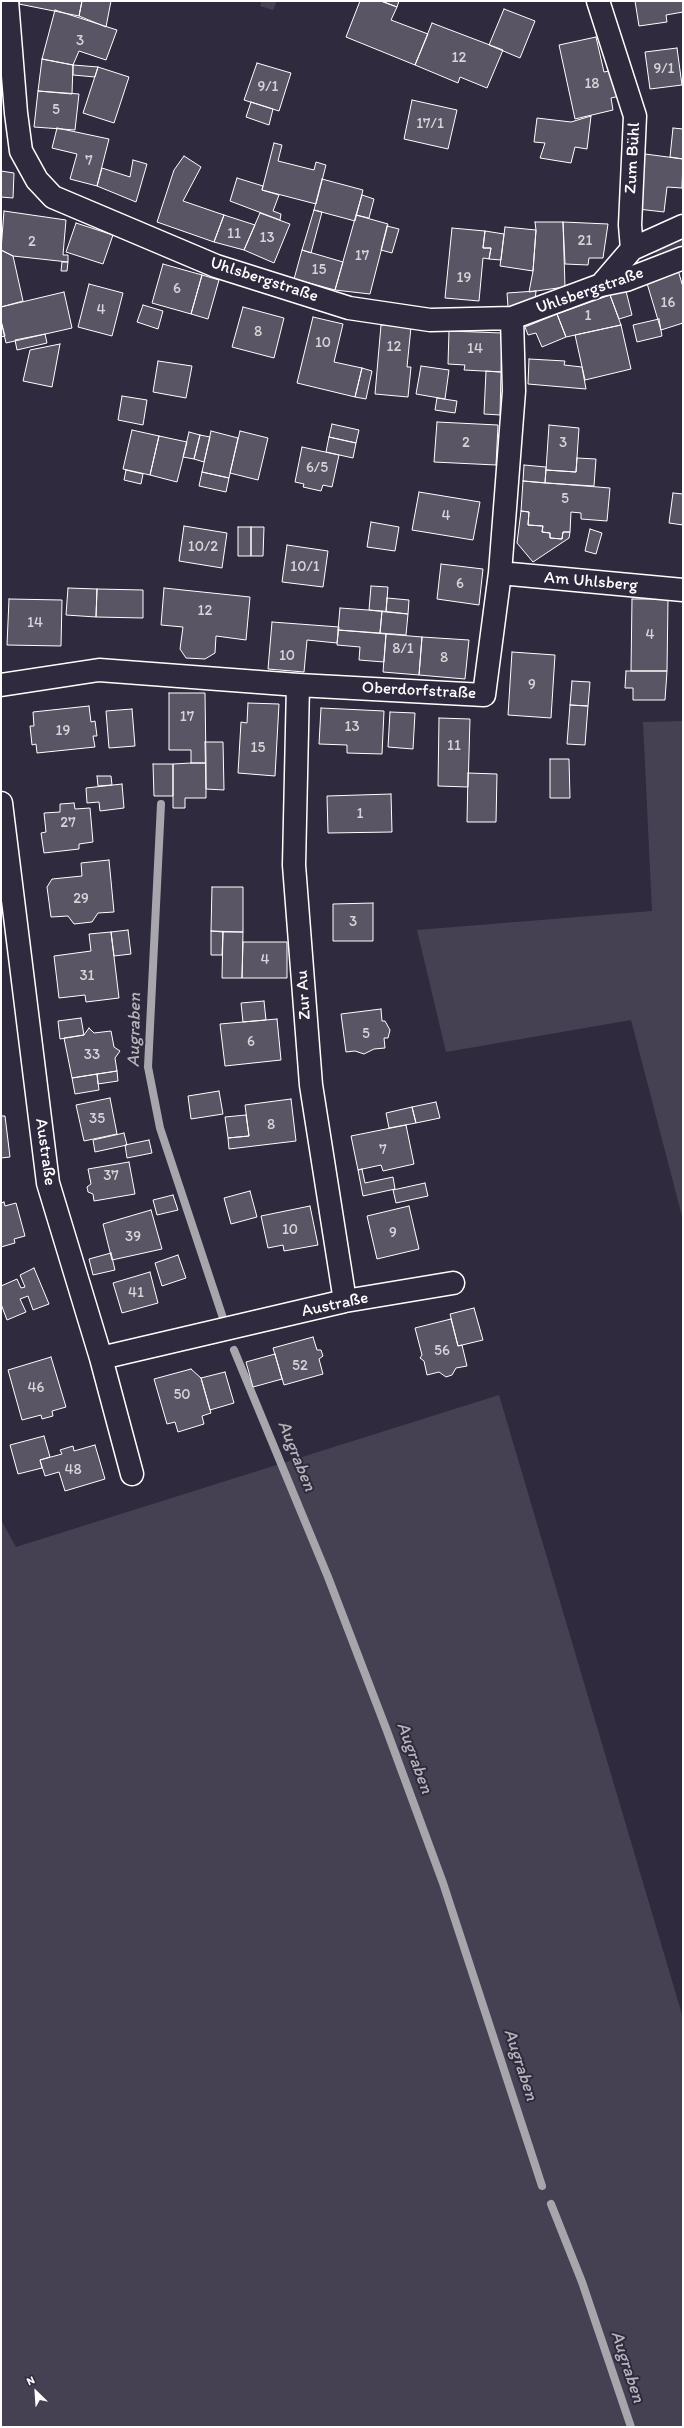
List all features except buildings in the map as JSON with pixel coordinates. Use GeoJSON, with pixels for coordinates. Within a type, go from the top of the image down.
{"type":"FeatureCollection","features":[{"type":"Feature","properties":{"kind":"street","name":"Uhlsbergstraße"},"geometry":{"type":"LineString","coordinates":[[7,1],[16,113],[22,151],[37,180],[53,197],[216,266],[349,308],[430,320],[512,318],[601,285],[626,280],[683,258]]}},
{"type":"Feature","properties":{"kind":"street","name":"Zum Bühl"},"geometry":{"type":"LineString","coordinates":[[598,1],[635,116],[630,225],[632,249]]}},
{"type":"Feature","properties":{"kind":"street"},"geometry":{"type":"LineString","coordinates":[[601,285],[632,249],[683,226]]}},
{"type":"Feature","properties":{"kind":"street","name":"Oberdorfstraße"},"geometry":{"type":"LineString","coordinates":[[1,685],[99,670],[298,685],[484,696],[500,573],[514,391],[512,318]]}},
{"type":"Feature","properties":{"kind":"street","name":"Am Uhlsberg"},"geometry":{"type":"LineString","coordinates":[[500,573],[683,590]]}},
{"type":"Feature","properties":{"kind":"street","name":"Zur Au"},"geometry":{"type":"LineString","coordinates":[[298,685],[294,865],[311,1086],[345,1301]]}},
{"type":"Feature","properties":{"kind":"street","name":"Austraße"},"geometry":{"type":"LineString","coordinates":[[1,803],[9,940],[48,1183],[101,1358],[132,1474]]}},
{"type":"Feature","properties":{"kind":"street","name":"Austraße"},"geometry":{"type":"LineString","coordinates":[[101,1358],[345,1301],[453,1283]]}},
{"type":"Feature","properties":{"kind":"shaded area"},"geometry":{"type":"Polygon","coordinates":[[[262,1],[277,1],[273,10],[260,6],[262,1]]]}},
{"type":"Feature","properties":{"kind":"shaded area"},"geometry":{"type":"Polygon","coordinates":[[[683,236],[683,245],[658,254],[651,252],[683,236]]]}},
{"type":"Feature","properties":{"kind":"shaded area"},"geometry":{"type":"Polygon","coordinates":[[[683,721],[683,1220],[631,1020],[446,1052],[417,930],[652,911],[643,722],[683,721]]]}},
{"type":"Feature","properties":{"kind":"shaded area"},"geometry":{"type":"Polygon","coordinates":[[[499,1395],[683,2018],[683,2427],[1,2427],[1,1520],[16,1547],[499,1395]]]}},
{"type":"Feature","properties":{"kind":"waterway","name":"Augraben"},"geometry":{"type":"LineString","coordinates":[[161,804],[148,1067],[160,1128],[223,1318]]}},
{"type":"Feature","properties":{"kind":"waterway","name":"Augraben"},"geometry":{"type":"LineString","coordinates":[[234,1350],[328,1577],[387,1731],[443,1883],[542,2186]]}},
{"type":"Feature","properties":{"kind":"waterway","name":"Augraben"},"geometry":{"type":"LineString","coordinates":[[551,2204],[582,2282],[631,2427]]}}]}
